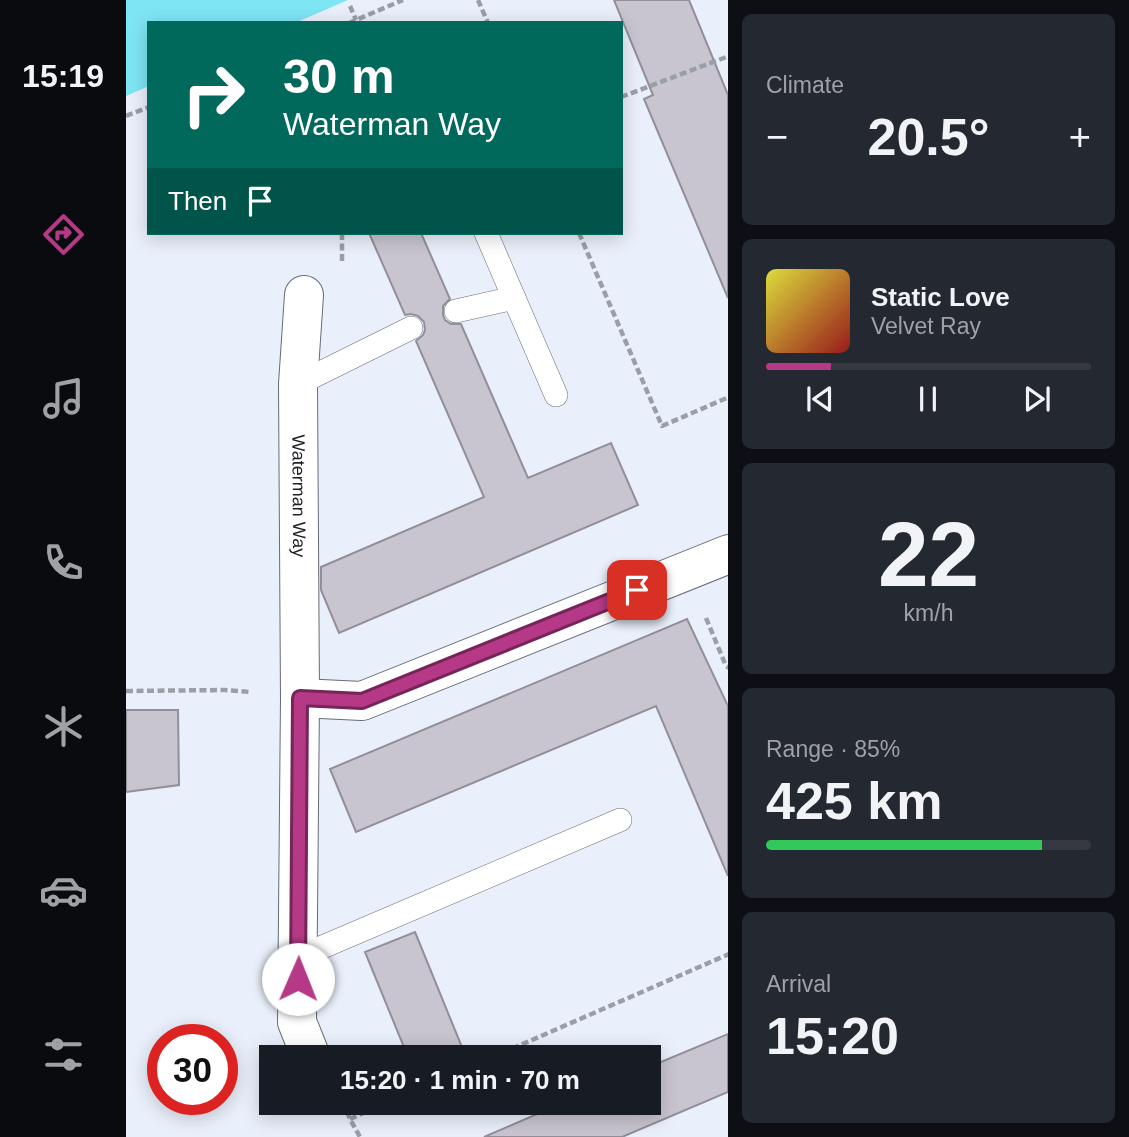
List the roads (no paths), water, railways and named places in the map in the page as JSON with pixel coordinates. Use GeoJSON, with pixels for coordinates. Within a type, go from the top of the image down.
{"type":"FeatureCollection","features":[{"type":"Feature","properties":{"kind":"street","name":"Waterman Way"},"geometry":{"type":"LineString","coordinates":[[304,295],[298,384],[300,698],[297,1022],[306,1045]]}},
{"type":"Feature","properties":{"kind":"street"},"geometry":{"type":"LineString","coordinates":[[300,698],[362,701],[728,554]]}},
{"type":"Feature","properties":{"kind":"lane"},"geometry":{"type":"LineString","coordinates":[[487,235],[556,394]]}},
{"type":"Feature","properties":{"kind":"lane"},"geometry":{"type":"LineString","coordinates":[[456,311],[514,298]]}},
{"type":"Feature","properties":{"kind":"lane"},"geometry":{"type":"LineString","coordinates":[[298,384],[411,328]]}},
{"type":"Feature","properties":{"kind":"lane"},"geometry":{"type":"LineString","coordinates":[[299,957],[620,820]]}},
{"type":"Feature","properties":{"kind":"water"},"geometry":{"type":"Polygon","coordinates":[[[126,0],[348,0],[300,21],[147,21],[147,87],[126,96],[126,0]]]}}]}
